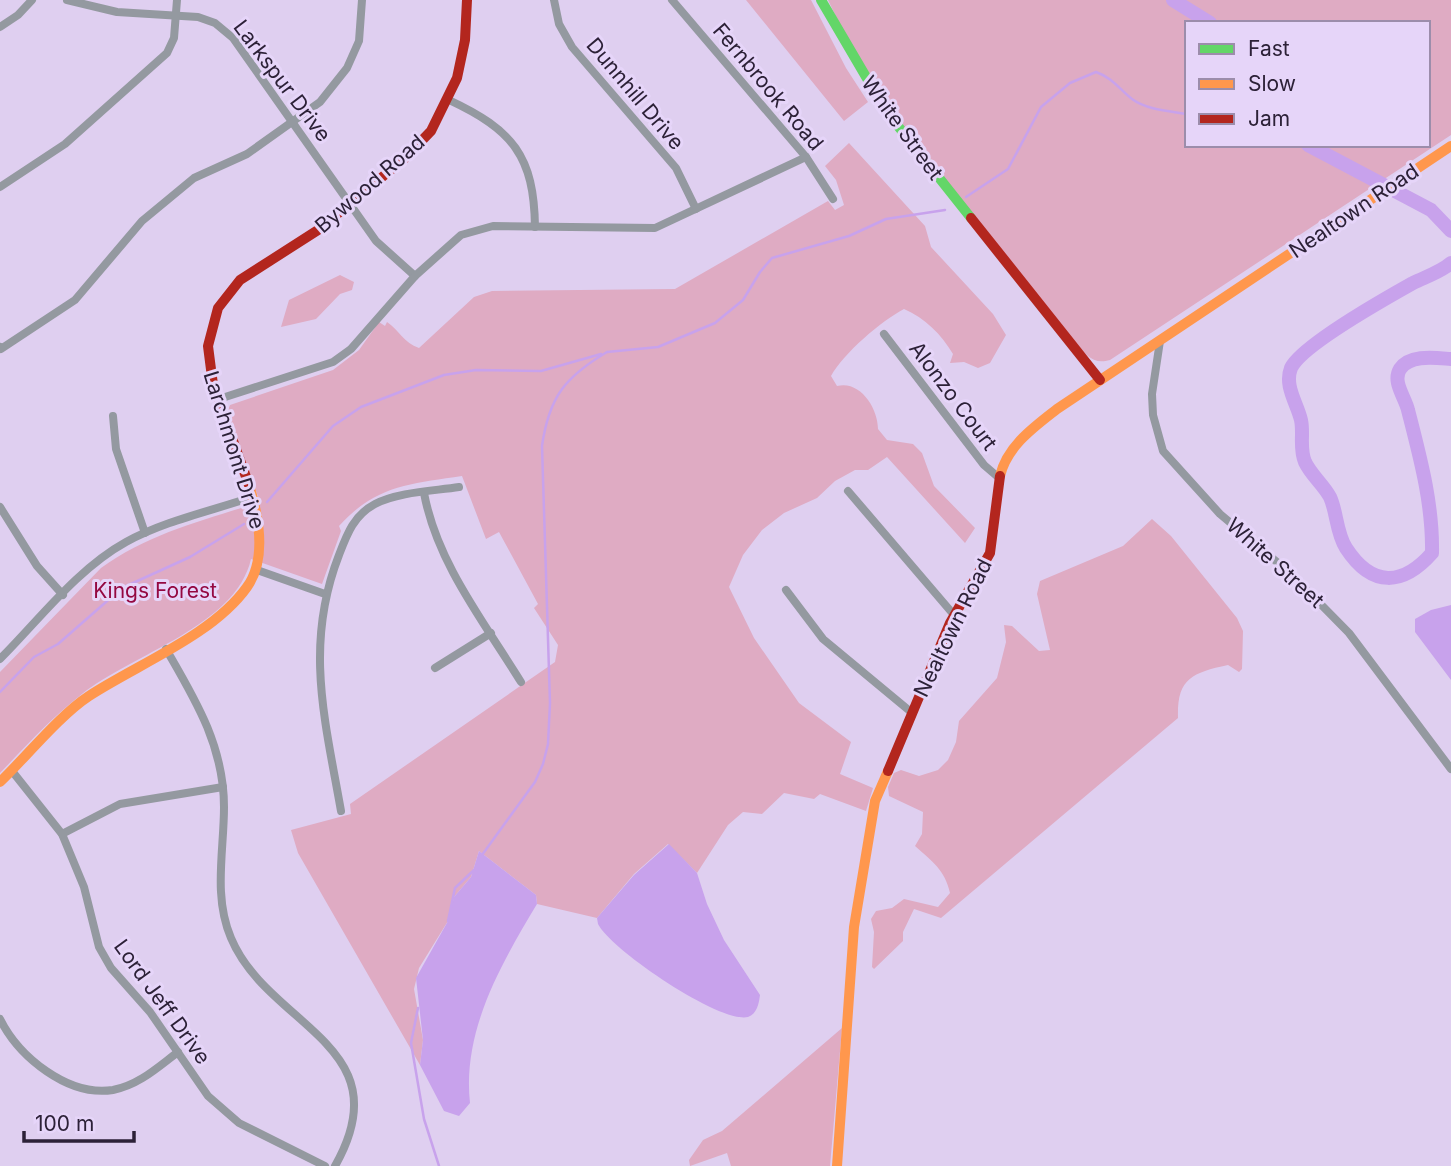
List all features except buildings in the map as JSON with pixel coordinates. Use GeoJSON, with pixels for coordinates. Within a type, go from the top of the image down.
{"type":"FeatureCollection","features":[{"type":"Feature","properties":{"kind":"street"},"geometry":{"type":"LineString","coordinates":[[0,27],[18,15],[32,0]]}},
{"type":"Feature","properties":{"kind":"street","name":"Larkspur Drive"},"geometry":{"type":"LineString","coordinates":[[67,0],[117,12],[198,17],[215,23],[233,38],[376,241],[415,276]]}},
{"type":"Feature","properties":{"kind":"street"},"geometry":{"type":"LineString","coordinates":[[0,187],[65,144],[167,53],[174,38],[177,0]]}},
{"type":"Feature","properties":{"kind":"street"},"geometry":{"type":"LineString","coordinates":[[1,348],[75,300],[142,221],[194,178],[247,154],[320,102],[347,68],[359,41],[362,0]]}},
{"type":"Feature","properties":{"kind":"street","name":"Bywood Road"},"geometry":{"type":"LineString","coordinates":[[262,265],[289,251],[418,146],[449,100],[462,66],[467,0]]}},
{"type":"Feature","properties":{"kind":"street","name":"Dunnhill Drive"},"geometry":{"type":"LineString","coordinates":[[554,0],[559,24],[572,47],[676,169],[696,209]]}},
{"type":"Feature","properties":{"kind":"street","name":"Fernbrook Road"},"geometry":{"type":"LineString","coordinates":[[672,0],[806,157],[833,199]]}},
{"type":"Feature","properties":{"kind":"street","name":"White Street"},"geometry":{"type":"LineString","coordinates":[[821,0],[886,111],[1100,380]]}},
{"type":"Feature","properties":{"kind":"street"},"geometry":{"type":"LineString","coordinates":[[449,100],[490,122],[516,149],[530,174],[534,193],[535,228]]}},
{"type":"Feature","properties":{"kind":"street","name":"Nealtown Road"},"geometry":{"type":"LineString","coordinates":[[837,1166],[861,872],[875,801],[954,615],[990,553],[998,477],[1009,453],[1024,435],[1100,380],[1451,146]]}},
{"type":"Feature","properties":{"kind":"street"},"geometry":{"type":"LineString","coordinates":[[219,399],[333,362],[351,349],[415,276],[461,235],[493,226],[655,228],[806,157]]}},
{"type":"Feature","properties":{"kind":"street","name":"Larchmont Drive"},"geometry":{"type":"LineString","coordinates":[[0,782],[86,698],[235,606],[257,569],[261,536],[252,497],[208,359],[212,322],[230,289],[247,273],[262,265]]}},
{"type":"Feature","properties":{"kind":"street","name":"Alonzo Court"},"geometry":{"type":"LineString","coordinates":[[884,334],[984,465],[998,477]]}},
{"type":"Feature","properties":{"kind":"street","name":"White Street"},"geometry":{"type":"LineString","coordinates":[[1160,341],[1152,394],[1153,415],[1163,451],[1220,514],[1290,573],[1349,633],[1451,769]]}},
{"type":"Feature","properties":{"kind":"street"},"geometry":{"type":"LineString","coordinates":[[113,416],[116,449],[145,533]]}},
{"type":"Feature","properties":{"kind":"street"},"geometry":{"type":"LineString","coordinates":[[341,811],[318,668],[325,594],[350,526],[362,513],[388,499],[458,487]]}},
{"type":"Feature","properties":{"kind":"street"},"geometry":{"type":"LineString","coordinates":[[848,491],[954,615]]}},
{"type":"Feature","properties":{"kind":"street"},"geometry":{"type":"LineString","coordinates":[[424,493],[432,529],[442,553],[522,682]]}},
{"type":"Feature","properties":{"kind":"street"},"geometry":{"type":"LineString","coordinates":[[0,659],[91,566],[145,533],[252,497]]}},
{"type":"Feature","properties":{"kind":"street"},"geometry":{"type":"LineString","coordinates":[[0,507],[37,566],[63,595]]}},
{"type":"Feature","properties":{"kind":"street"},"geometry":{"type":"LineString","coordinates":[[257,569],[325,594]]}},
{"type":"Feature","properties":{"kind":"street"},"geometry":{"type":"LineString","coordinates":[[786,590],[822,639],[911,712]]}},
{"type":"Feature","properties":{"kind":"street"},"geometry":{"type":"LineString","coordinates":[[435,668],[491,633]]}},
{"type":"Feature","properties":{"kind":"street"},"geometry":{"type":"LineString","coordinates":[[166,649],[206,721],[220,765],[223,788],[220,889],[223,912],[232,940],[267,991],[321,1035],[338,1055],[346,1071],[354,1105],[352,1121],[335,1166]]}},
{"type":"Feature","properties":{"kind":"street","name":"Lord Jeff Drive"},"geometry":{"type":"LineString","coordinates":[[12,771],[61,834],[84,887],[99,947],[111,968],[133,990],[222,1111],[239,1123],[325,1166]]}},
{"type":"Feature","properties":{"kind":"street"},"geometry":{"type":"LineString","coordinates":[[61,834],[120,804],[223,788]]}},
{"type":"Feature","properties":{"kind":"street"},"geometry":{"type":"LineString","coordinates":[[0,1019],[20,1048],[37,1064],[57,1077],[93,1089],[111,1090],[141,1080],[178,1052]]}},
{"type":"Feature","properties":{"kind":"green space"},"geometry":{"type":"Polygon","coordinates":[[[746,0],[811,0],[846,68],[868,102],[844,121],[746,0]]]}},
{"type":"Feature","properties":{"kind":"green space"},"geometry":{"type":"Polygon","coordinates":[[[828,0],[1451,0],[1451,135],[1110,360],[1104,361],[1090,358],[1080,347],[942,178],[880,92],[852,47],[828,0]]]}},
{"type":"Feature","properties":{"kind":"green space","name":"Kings Forest"},"geometry":{"type":"Polygon","coordinates":[[[849,143],[925,226],[931,247],[993,314],[1006,335],[990,363],[978,368],[964,362],[950,363],[953,354],[938,333],[919,317],[904,309],[864,338],[831,376],[837,386],[853,387],[866,397],[875,413],[878,429],[887,440],[913,444],[922,453],[934,486],[975,528],[965,543],[887,457],[868,470],[855,470],[835,481],[817,498],[784,513],[762,530],[743,555],[729,587],[754,638],[799,703],[851,742],[840,774],[873,788],[866,811],[820,794],[814,799],[784,793],[762,814],[743,812],[728,825],[697,873],[668,844],[634,874],[597,918],[537,904],[536,895],[479,851],[471,877],[454,897],[448,921],[419,968],[414,989],[423,1040],[420,1065],[298,853],[291,830],[351,814],[350,804],[555,662],[558,645],[534,608],[538,604],[499,532],[486,539],[462,476],[395,489],[380,494],[353,512],[339,526],[341,531],[322,584],[251,559],[241,582],[225,603],[204,621],[82,694],[0,773],[0,672],[101,568],[119,556],[158,536],[260,502],[228,410],[230,405],[333,370],[359,350],[379,322],[385,326],[387,322],[409,343],[419,348],[474,297],[492,291],[675,289],[828,201],[835,210],[844,205],[836,180],[825,166],[849,143]]]}},
{"type":"Feature","properties":{"kind":"green space"},"geometry":{"type":"Polygon","coordinates":[[[340,275],[354,282],[352,290],[340,294],[316,319],[281,327],[289,300],[340,275]]]}},
{"type":"Feature","properties":{"kind":"green space"},"geometry":{"type":"Polygon","coordinates":[[[1152,519],[1171,536],[1237,618],[1243,631],[1242,669],[1239,672],[1228,665],[1204,671],[1189,680],[1180,694],[1178,718],[941,918],[914,909],[903,932],[903,941],[874,969],[874,932],[871,919],[876,911],[892,908],[904,899],[938,907],[950,893],[941,872],[915,846],[922,834],[923,812],[889,796],[888,787],[894,773],[901,770],[919,776],[938,770],[948,760],[956,742],[959,721],[997,678],[1006,642],[1004,625],[1012,626],[1039,651],[1050,650],[1037,594],[1040,581],[1123,546],[1152,519]]]}},
{"type":"Feature","properties":{"kind":"green space"},"geometry":{"type":"Polygon","coordinates":[[[842,1028],[830,1166],[731,1166],[727,1153],[690,1166],[689,1160],[703,1140],[722,1131],[842,1028]]]}},
{"type":"Feature","properties":{"kind":"shaded area"},"geometry":{"type":"Polygon","coordinates":[[[1451,605],[1451,680],[1415,632],[1415,619],[1431,610],[1451,605]]]}},
{"type":"Feature","properties":{"kind":"shaded area"},"geometry":{"type":"Polygon","coordinates":[[[669,844],[697,873],[707,904],[724,940],[760,995],[758,1005],[751,1016],[734,1016],[691,997],[643,966],[598,924],[597,918],[634,875],[669,844]]]}},
{"type":"Feature","properties":{"kind":"shaded area"},"geometry":{"type":"Polygon","coordinates":[[[479,851],[536,895],[537,904],[510,950],[487,999],[472,1050],[470,1103],[459,1116],[444,1111],[420,1065],[423,1040],[416,978],[448,921],[454,897],[471,877],[479,851]]]}},
{"type":"Feature","properties":{"kind":"waterway"},"geometry":{"type":"LineString","coordinates":[[1173,0],[1207,21]]}},
{"type":"Feature","properties":{"kind":"waterway"},"geometry":{"type":"LineString","coordinates":[[966,197],[1008,169],[1041,107],[1070,83],[1096,72],[1144,106],[1185,114]]}},
{"type":"Feature","properties":{"kind":"waterway"},"geometry":{"type":"LineString","coordinates":[[1312,147],[1431,210],[1451,231]]}},
{"type":"Feature","properties":{"kind":"waterway"},"geometry":{"type":"LineString","coordinates":[[607,352],[658,347],[715,323],[743,300],[772,258],[849,236],[886,219],[945,210]]}},
{"type":"Feature","properties":{"kind":"waterway"},"geometry":{"type":"LineString","coordinates":[[1451,263],[1385,299],[1328,335],[1298,358],[1289,375],[1290,388],[1301,420],[1305,462],[1330,497],[1346,548],[1356,561],[1377,576],[1388,578],[1410,572],[1432,553],[1425,481],[1408,410],[1398,384],[1398,374],[1404,364],[1417,359],[1451,359]]}},
{"type":"Feature","properties":{"kind":"waterway"},"geometry":{"type":"LineString","coordinates":[[482,855],[535,782],[548,744],[550,703],[542,446],[545,429],[561,390],[580,370],[607,352]]}},
{"type":"Feature","properties":{"kind":"waterway"},"geometry":{"type":"LineString","coordinates":[[267,502],[333,426],[361,407],[444,375],[476,370],[541,371],[601,354]]}},
{"type":"Feature","properties":{"kind":"waterway"},"geometry":{"type":"LineString","coordinates":[[0,692],[34,657],[58,644],[122,588],[190,557],[244,524]]}},
{"type":"Feature","properties":{"kind":"waterway"},"geometry":{"type":"LineString","coordinates":[[448,921],[455,888],[474,870]]}},
{"type":"Feature","properties":{"kind":"waterway"},"geometry":{"type":"LineString","coordinates":[[418,1008],[411,1043],[424,1119],[439,1166]]}},
{"type":"Feature","properties":{"kind":"traffic: fast"},"geometry":{"type":"LineString","coordinates":[[821,0],[886,111],[971,218]]}},
{"type":"Feature","properties":{"kind":"traffic: slow"},"geometry":{"type":"LineString","coordinates":[[1000,476],[1015,446],[1057,409],[1451,146]]}},
{"type":"Feature","properties":{"kind":"traffic: slow"},"geometry":{"type":"LineString","coordinates":[[0,782],[78,704],[195,634],[215,620],[247,587],[253,576],[259,551],[258,525],[250,488]]}},
{"type":"Feature","properties":{"kind":"traffic: slow"},"geometry":{"type":"LineString","coordinates":[[837,1166],[854,927],[875,801],[888,771]]}},
{"type":"Feature","properties":{"kind":"traffic: jam"},"geometry":{"type":"LineString","coordinates":[[250,488],[213,385],[208,346],[218,308],[240,280],[318,230],[404,159],[431,131],[457,78],[465,40],[467,0]]}},
{"type":"Feature","properties":{"kind":"traffic: jam"},"geometry":{"type":"LineString","coordinates":[[971,218],[1100,380]]}},
{"type":"Feature","properties":{"kind":"traffic: jam"},"geometry":{"type":"LineString","coordinates":[[888,771],[950,623],[990,553],[1000,476]]}}]}
